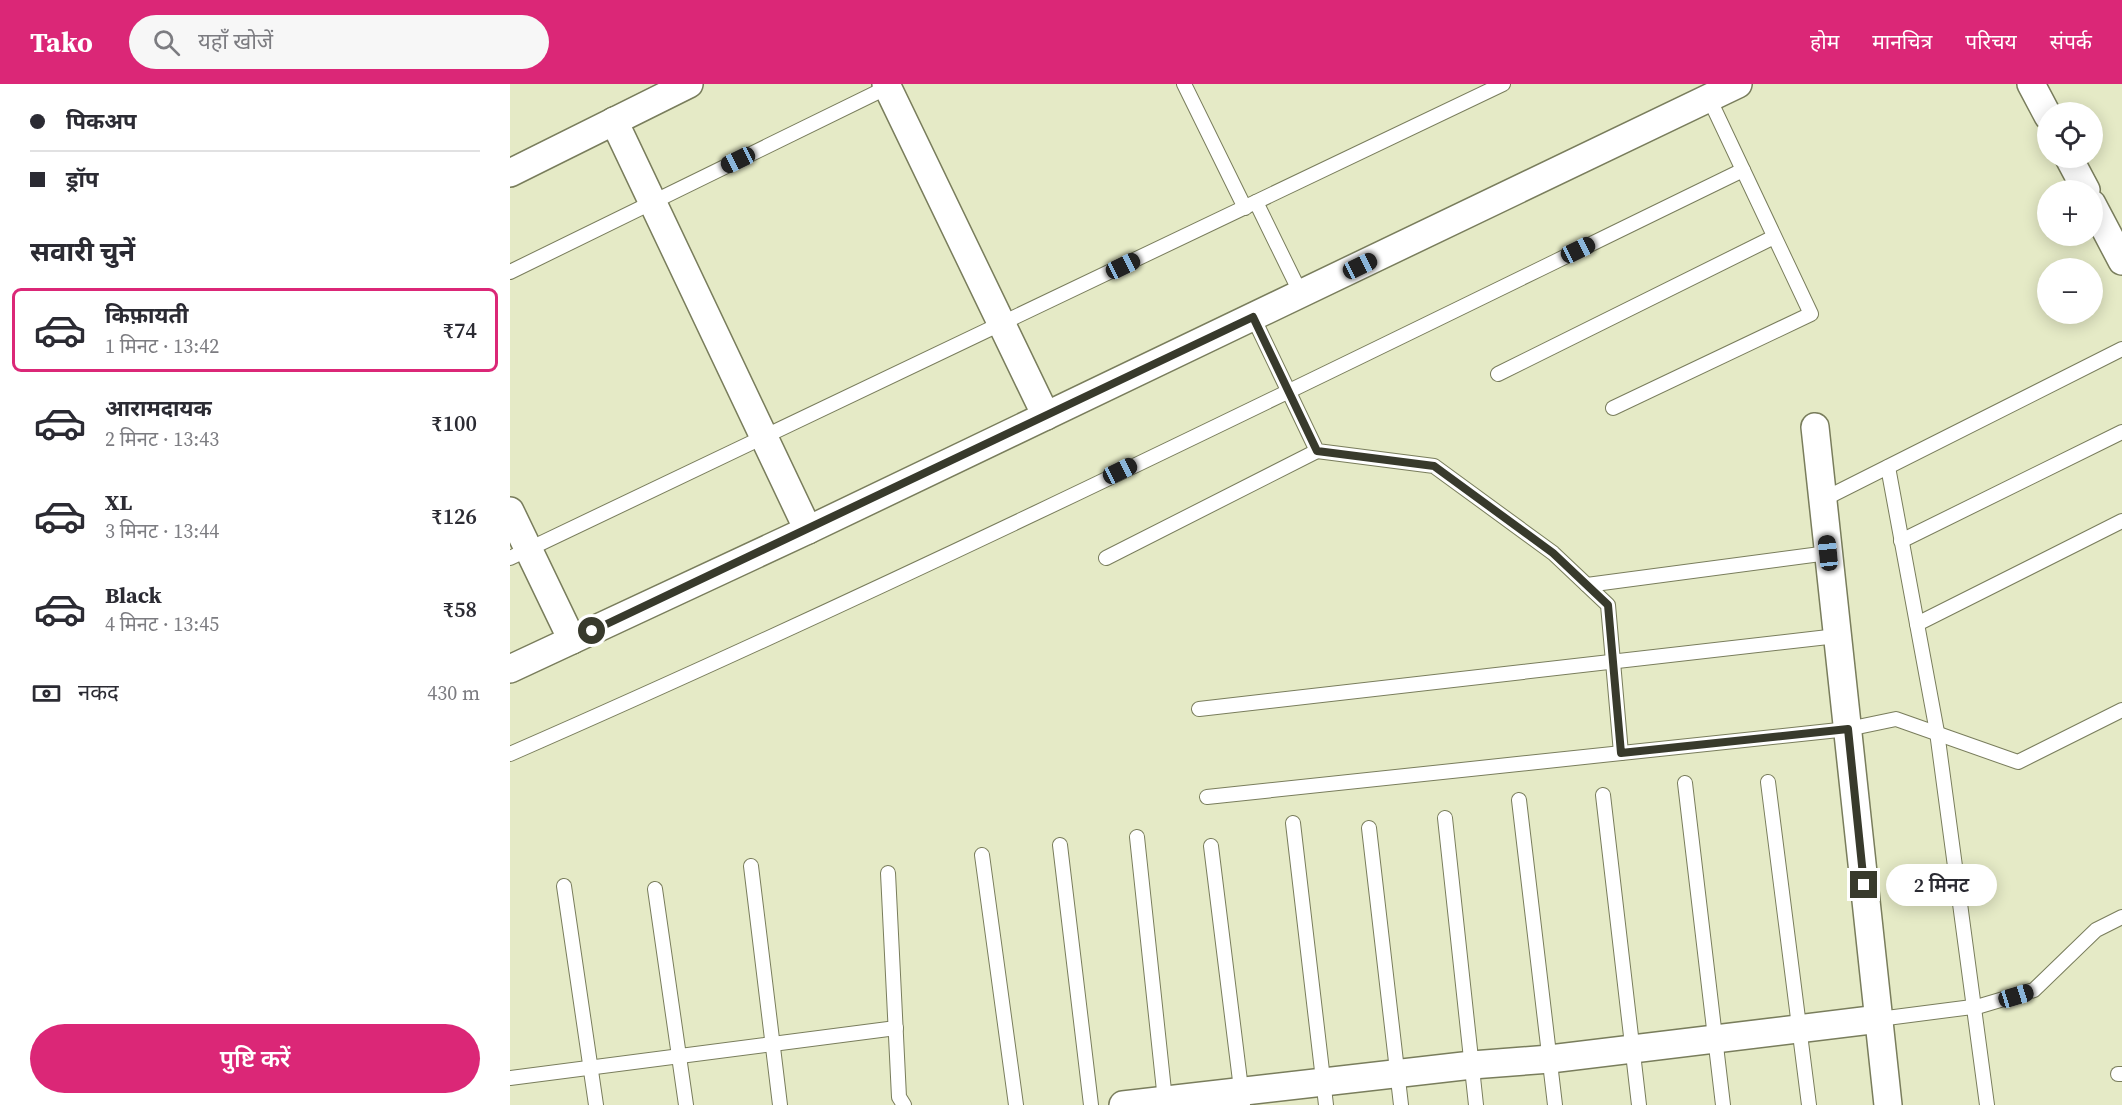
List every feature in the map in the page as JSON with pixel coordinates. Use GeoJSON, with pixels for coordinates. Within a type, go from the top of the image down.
{"type":"FeatureCollection","features":[{"type":"Feature","properties":{"kind":"street"},"geometry":{"type":"LineString","coordinates":[[510,173],[689,84]]}},
{"type":"Feature","properties":{"kind":"street"},"geometry":{"type":"LineString","coordinates":[[510,669],[808,530],[1738,84]]}},
{"type":"Feature","properties":{"kind":"street"},"geometry":{"type":"LineString","coordinates":[[2031,84],[2041,102]]}},
{"type":"Feature","properties":{"kind":"street"},"geometry":{"type":"LineString","coordinates":[[889,85],[1046,416]]}},
{"type":"Feature","properties":{"kind":"street"},"geometry":{"type":"LineString","coordinates":[[614,121],[808,530]]}},
{"type":"Feature","properties":{"kind":"street"},"geometry":{"type":"LineString","coordinates":[[2103,225],[2122,261]]}},
{"type":"Feature","properties":{"kind":"street"},"geometry":{"type":"LineString","coordinates":[[1815,427],[1888,1105]]}},
{"type":"Feature","properties":{"kind":"street"},"geometry":{"type":"LineString","coordinates":[[510,511],[519,554],[572,640]]}},
{"type":"Feature","properties":{"kind":"street"},"geometry":{"type":"LineString","coordinates":[[1123,1105],[1165,1100],[1325,1094],[1398,1074],[1550,1059],[1879,1019]]}},
{"type":"Feature","properties":{"kind":"lane"},"geometry":{"type":"LineString","coordinates":[[1184,84],[1301,294]]}},
{"type":"Feature","properties":{"kind":"lane"},"geometry":{"type":"LineString","coordinates":[[519,554],[1503,84]]}},
{"type":"Feature","properties":{"kind":"lane"},"geometry":{"type":"LineString","coordinates":[[510,272],[889,85]]}},
{"type":"Feature","properties":{"kind":"lane"},"geometry":{"type":"LineString","coordinates":[[1613,408],[1811,314],[1709,98]]}},
{"type":"Feature","properties":{"kind":"lane"},"geometry":{"type":"LineString","coordinates":[[510,754],[677,681],[1288,391],[1743,170]]}},
{"type":"Feature","properties":{"kind":"lane"},"geometry":{"type":"LineString","coordinates":[[1498,374],[1774,237]]}},
{"type":"Feature","properties":{"kind":"lane"},"geometry":{"type":"LineString","coordinates":[[1253,317],[1317,451]]}},
{"type":"Feature","properties":{"kind":"lane"},"geometry":{"type":"LineString","coordinates":[[1822,500],[2122,349]]}},
{"type":"Feature","properties":{"kind":"lane"},"geometry":{"type":"LineString","coordinates":[[1901,542],[2122,432]]}},
{"type":"Feature","properties":{"kind":"lane"},"geometry":{"type":"LineString","coordinates":[[1106,558],[1317,451],[1434,466],[1553,553],[1608,605],[1621,753]]}},
{"type":"Feature","properties":{"kind":"lane"},"geometry":{"type":"LineString","coordinates":[[1888,467],[1937,732],[1987,1105]]}},
{"type":"Feature","properties":{"kind":"lane"},"geometry":{"type":"LineString","coordinates":[[1917,624],[2122,521]]}},
{"type":"Feature","properties":{"kind":"lane"},"geometry":{"type":"LineString","coordinates":[[1587,585],[1828,553]]}},
{"type":"Feature","properties":{"kind":"lane"},"geometry":{"type":"LineString","coordinates":[[1199,709],[1837,636]]}},
{"type":"Feature","properties":{"kind":"lane"},"geometry":{"type":"LineString","coordinates":[[1207,797],[1848,729],[1896,719],[2018,762],[2122,710]]}},
{"type":"Feature","properties":{"kind":"lane"},"geometry":{"type":"LineString","coordinates":[[1768,782],[1809,1105]]}},
{"type":"Feature","properties":{"kind":"lane"},"geometry":{"type":"LineString","coordinates":[[1685,783],[1724,1105]]}},
{"type":"Feature","properties":{"kind":"lane"},"geometry":{"type":"LineString","coordinates":[[1603,795],[1638,1105]]}},
{"type":"Feature","properties":{"kind":"lane"},"geometry":{"type":"LineString","coordinates":[[1519,800],[1555,1105]]}},
{"type":"Feature","properties":{"kind":"lane"},"geometry":{"type":"LineString","coordinates":[[1445,818],[1476,1105]]}},
{"type":"Feature","properties":{"kind":"lane"},"geometry":{"type":"LineString","coordinates":[[1293,823],[1325,1094]]}},
{"type":"Feature","properties":{"kind":"lane"},"geometry":{"type":"LineString","coordinates":[[1369,828],[1401,1105]]}},
{"type":"Feature","properties":{"kind":"lane"},"geometry":{"type":"LineString","coordinates":[[1137,837],[1165,1100]]}},
{"type":"Feature","properties":{"kind":"lane"},"geometry":{"type":"LineString","coordinates":[[1060,845],[1091,1105]]}},
{"type":"Feature","properties":{"kind":"lane"},"geometry":{"type":"LineString","coordinates":[[1211,846],[1242,1098]]}},
{"type":"Feature","properties":{"kind":"lane"},"geometry":{"type":"LineString","coordinates":[[982,855],[1016,1105]]}},
{"type":"Feature","properties":{"kind":"lane"},"geometry":{"type":"LineString","coordinates":[[750,866],[780,1105]]}},
{"type":"Feature","properties":{"kind":"lane"},"geometry":{"type":"LineString","coordinates":[[888,873],[899,1097],[904,1105]]}},
{"type":"Feature","properties":{"kind":"lane"},"geometry":{"type":"LineString","coordinates":[[564,886],[596,1105]]}},
{"type":"Feature","properties":{"kind":"lane"},"geometry":{"type":"LineString","coordinates":[[655,889],[686,1105]]}},
{"type":"Feature","properties":{"kind":"lane"},"geometry":{"type":"LineString","coordinates":[[1879,1019],[1974,1007],[2034,990],[2096,930],[2122,917]]}},
{"type":"Feature","properties":{"kind":"lane"},"geometry":{"type":"LineString","coordinates":[[2096,930],[2122,925]]}},
{"type":"Feature","properties":{"kind":"lane"},"geometry":{"type":"LineString","coordinates":[[510,1078],[896,1028]]}},
{"type":"Feature","properties":{"kind":"route"},"geometry":{"type":"LineString","coordinates":[[592,631],[1253,317],[1317,451],[1434,466],[1553,553],[1608,605],[1621,753],[1848,729],[1864,885]]}}]}
